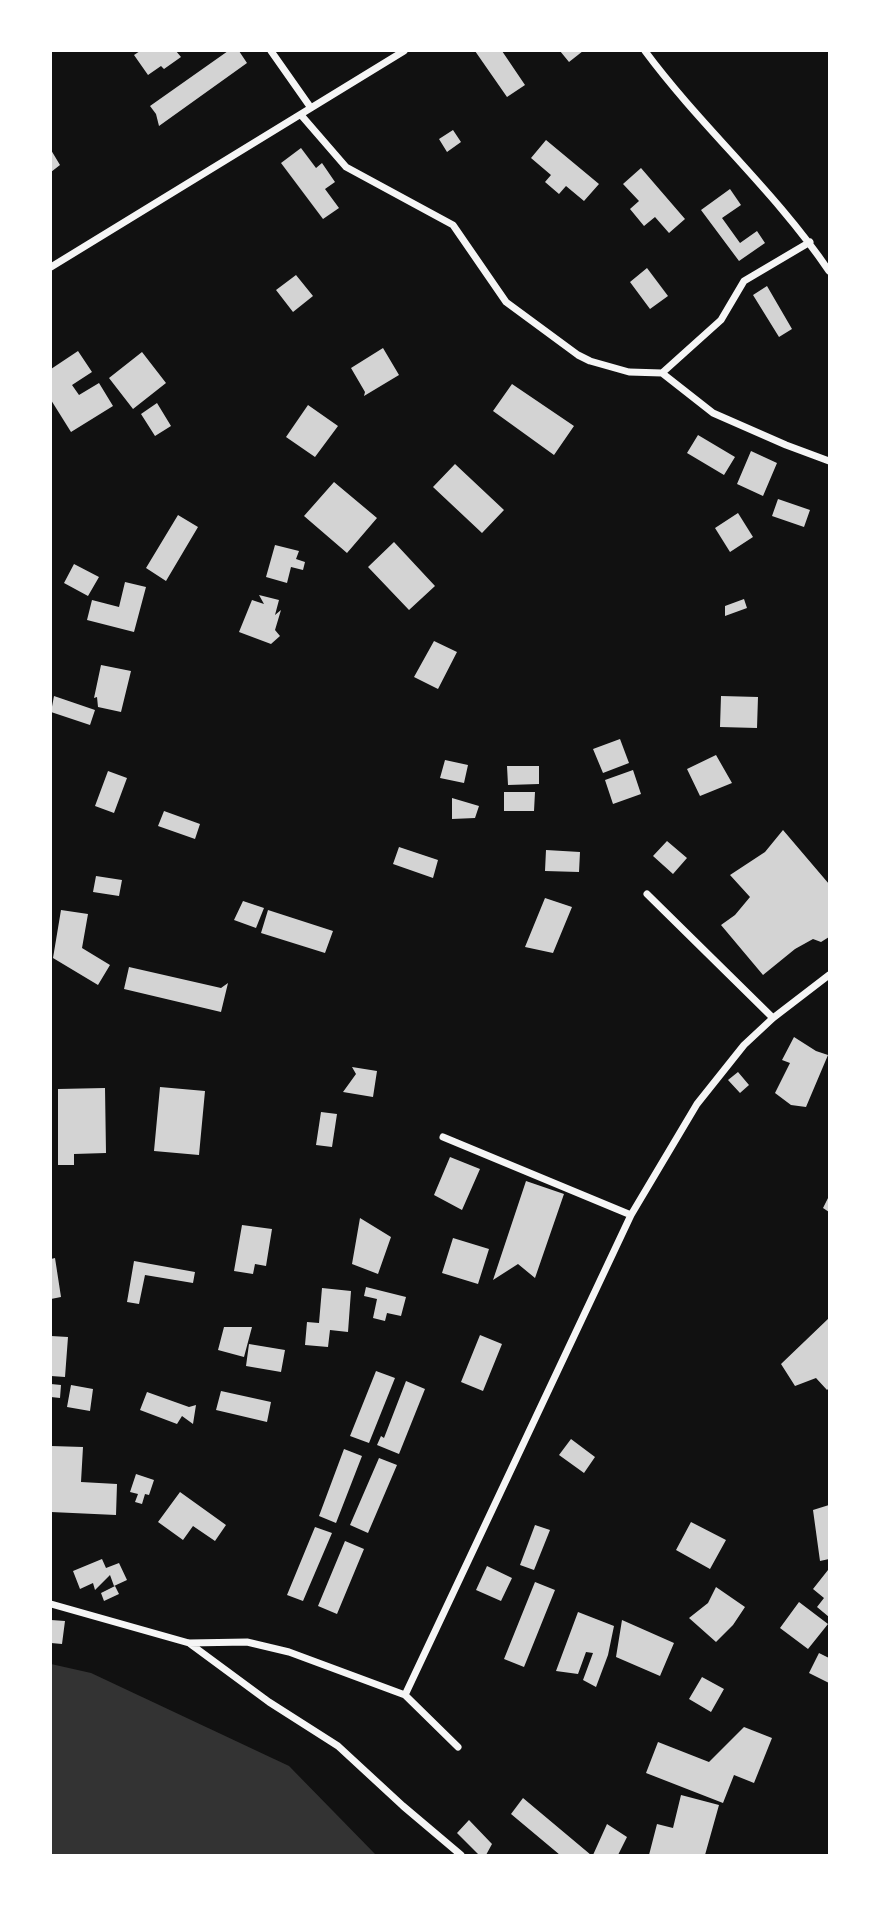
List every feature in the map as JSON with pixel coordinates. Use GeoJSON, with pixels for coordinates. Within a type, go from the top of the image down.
{"type":"FeatureCollection","features":[{"type":"Feature","properties":{"kind":"street"},"geometry":{"type":"LineString","coordinates":[[271,51],[311,108]]}},
{"type":"Feature","properties":{"kind":"street"},"geometry":{"type":"LineString","coordinates":[[51,267],[404,51]]}},
{"type":"Feature","properties":{"kind":"street"},"geometry":{"type":"LineString","coordinates":[[645,51],[695,115],[746,166],[810,242],[829,271]]}},
{"type":"Feature","properties":{"kind":"street"},"geometry":{"type":"LineString","coordinates":[[301,115],[346,167],[453,225],[497,291],[516,312],[590,361],[629,372],[662,373],[713,413],[829,461]]}},
{"type":"Feature","properties":{"kind":"street"},"geometry":{"type":"LineString","coordinates":[[662,373],[721,320],[744,281],[810,242]]}},
{"type":"Feature","properties":{"kind":"street"},"geometry":{"type":"LineString","coordinates":[[646,894],[773,1018]]}},
{"type":"Feature","properties":{"kind":"street"},"geometry":{"type":"LineString","coordinates":[[405,1695],[631,1215],[697,1104],[744,1045],[773,1018],[829,975]]}},
{"type":"Feature","properties":{"kind":"street"},"geometry":{"type":"LineString","coordinates":[[443,1137],[631,1215]]}},
{"type":"Feature","properties":{"kind":"street"},"geometry":{"type":"LineString","coordinates":[[51,1604],[189,1643],[247,1642],[289,1652],[405,1695],[458,1747]]}},
{"type":"Feature","properties":{"kind":"street"},"geometry":{"type":"LineString","coordinates":[[189,1643],[269,1702],[338,1746],[461,1855]]}},
{"type":"Feature","properties":{"kind":"shaded area"},"geometry":{"type":"Polygon","coordinates":[[[51,1664],[91,1673],[289,1766],[376,1855],[51,1855],[51,1664]]]}},
{"type":"Feature","properties":{"kind":"building"},"geometry":{"type":"Polygon","coordinates":[[[140,51],[176,51],[181,57],[164,69],[161,66],[148,75],[134,55],[140,51]]]}},
{"type":"Feature","properties":{"kind":"building"},"geometry":{"type":"Polygon","coordinates":[[[228,51],[239,51],[247,63],[159,126],[156,114],[150,106],[228,51]]]}},
{"type":"Feature","properties":{"kind":"building"},"geometry":{"type":"Polygon","coordinates":[[[475,51],[502,51],[525,85],[507,97],[475,51]]]}},
{"type":"Feature","properties":{"kind":"building"},"geometry":{"type":"Polygon","coordinates":[[[560,51],[583,51],[569,62],[560,51]]]}},
{"type":"Feature","properties":{"kind":"building"},"geometry":{"type":"Polygon","coordinates":[[[453,130],[461,142],[447,152],[439,139],[453,130]]]}},
{"type":"Feature","properties":{"kind":"building"},"geometry":{"type":"Polygon","coordinates":[[[546,140],[599,184],[584,201],[566,186],[559,194],[545,182],[551,175],[531,158],[546,140]]]}},
{"type":"Feature","properties":{"kind":"building"},"geometry":{"type":"Polygon","coordinates":[[[301,148],[316,168],[322,163],[335,182],[325,189],[339,208],[323,219],[281,163],[301,148]]]}},
{"type":"Feature","properties":{"kind":"building"},"geometry":{"type":"Polygon","coordinates":[[[51,150],[60,165],[51,172],[51,150]]]}},
{"type":"Feature","properties":{"kind":"building"},"geometry":{"type":"Polygon","coordinates":[[[641,168],[685,219],[669,233],[655,217],[644,226],[630,209],[639,201],[623,184],[641,168]]]}},
{"type":"Feature","properties":{"kind":"building"},"geometry":{"type":"Polygon","coordinates":[[[730,189],[741,205],[722,218],[740,243],[757,231],[765,243],[739,261],[701,210],[730,189]]]}},
{"type":"Feature","properties":{"kind":"building"},"geometry":{"type":"Polygon","coordinates":[[[647,268],[668,296],[650,309],[630,282],[647,268]]]}},
{"type":"Feature","properties":{"kind":"building"},"geometry":{"type":"Polygon","coordinates":[[[296,275],[313,296],[293,312],[276,290],[296,275]]]}},
{"type":"Feature","properties":{"kind":"building"},"geometry":{"type":"Polygon","coordinates":[[[767,286],[792,329],[779,337],[753,295],[767,286]]]}},
{"type":"Feature","properties":{"kind":"building"},"geometry":{"type":"Polygon","coordinates":[[[383,348],[399,375],[364,396],[365,392],[351,368],[383,348]]]}},
{"type":"Feature","properties":{"kind":"building"},"geometry":{"type":"Polygon","coordinates":[[[78,351],[92,372],[72,385],[79,395],[99,383],[113,406],[71,432],[51,400],[51,369],[78,351]]]}},
{"type":"Feature","properties":{"kind":"building"},"geometry":{"type":"Polygon","coordinates":[[[142,352],[166,383],[133,409],[109,378],[142,352]]]}},
{"type":"Feature","properties":{"kind":"building"},"geometry":{"type":"Polygon","coordinates":[[[512,384],[574,426],[554,455],[493,411],[512,384]]]}},
{"type":"Feature","properties":{"kind":"building"},"geometry":{"type":"Polygon","coordinates":[[[157,403],[171,426],[155,436],[141,414],[157,403]]]}},
{"type":"Feature","properties":{"kind":"building"},"geometry":{"type":"Polygon","coordinates":[[[308,405],[338,426],[315,457],[286,437],[308,405]]]}},
{"type":"Feature","properties":{"kind":"building"},"geometry":{"type":"Polygon","coordinates":[[[698,435],[735,457],[724,475],[687,453],[698,435]]]}},
{"type":"Feature","properties":{"kind":"building"},"geometry":{"type":"Polygon","coordinates":[[[751,451],[777,463],[763,496],[737,484],[751,451]]]}},
{"type":"Feature","properties":{"kind":"building"},"geometry":{"type":"Polygon","coordinates":[[[455,464],[504,510],[482,533],[433,487],[455,464]]]}},
{"type":"Feature","properties":{"kind":"building"},"geometry":{"type":"Polygon","coordinates":[[[334,482],[377,518],[347,553],[304,516],[334,482]]]}},
{"type":"Feature","properties":{"kind":"building"},"geometry":{"type":"Polygon","coordinates":[[[778,499],[810,510],[804,527],[772,516],[778,499]]]}},
{"type":"Feature","properties":{"kind":"building"},"geometry":{"type":"Polygon","coordinates":[[[738,513],[753,537],[730,552],[715,528],[738,513]]]}},
{"type":"Feature","properties":{"kind":"building"},"geometry":{"type":"Polygon","coordinates":[[[178,515],[198,527],[166,581],[146,568],[178,515]]]}},
{"type":"Feature","properties":{"kind":"building"},"geometry":{"type":"Polygon","coordinates":[[[394,542],[435,586],[409,610],[368,567],[394,542]]]}},
{"type":"Feature","properties":{"kind":"building"},"geometry":{"type":"Polygon","coordinates":[[[275,545],[299,551],[296,559],[305,562],[303,570],[291,567],[287,583],[266,577],[275,545]]]}},
{"type":"Feature","properties":{"kind":"building"},"geometry":{"type":"Polygon","coordinates":[[[74,564],[99,577],[88,596],[64,583],[74,564]]]}},
{"type":"Feature","properties":{"kind":"building"},"geometry":{"type":"Polygon","coordinates":[[[125,582],[146,587],[134,632],[87,620],[92,600],[119,607],[125,582]]]}},
{"type":"Feature","properties":{"kind":"building"},"geometry":{"type":"Polygon","coordinates":[[[259,595],[279,600],[275,615],[281,610],[275,630],[280,636],[271,644],[239,632],[252,600],[264,604],[259,595]]]}},
{"type":"Feature","properties":{"kind":"building"},"geometry":{"type":"Polygon","coordinates":[[[744,599],[747,608],[725,616],[725,606],[744,599]]]}},
{"type":"Feature","properties":{"kind":"building"},"geometry":{"type":"Polygon","coordinates":[[[434,641],[457,652],[438,689],[414,677],[434,641]]]}},
{"type":"Feature","properties":{"kind":"building"},"geometry":{"type":"Polygon","coordinates":[[[101,665],[131,671],[121,712],[98,707],[97,697],[94,698],[101,665]]]}},
{"type":"Feature","properties":{"kind":"building"},"geometry":{"type":"Polygon","coordinates":[[[54,696],[95,710],[90,725],[51,712],[54,696]]]}},
{"type":"Feature","properties":{"kind":"building"},"geometry":{"type":"Polygon","coordinates":[[[721,696],[758,697],[757,728],[720,727],[721,696]]]}},
{"type":"Feature","properties":{"kind":"building"},"geometry":{"type":"Polygon","coordinates":[[[620,739],[629,763],[603,773],[593,749],[620,739]]]}},
{"type":"Feature","properties":{"kind":"building"},"geometry":{"type":"Polygon","coordinates":[[[716,755],[732,783],[700,796],[687,769],[716,755]]]}},
{"type":"Feature","properties":{"kind":"building"},"geometry":{"type":"Polygon","coordinates":[[[445,760],[468,765],[464,783],[440,778],[445,760]]]}},
{"type":"Feature","properties":{"kind":"building"},"geometry":{"type":"Polygon","coordinates":[[[507,766],[539,766],[539,784],[508,785],[507,766]]]}},
{"type":"Feature","properties":{"kind":"building"},"geometry":{"type":"Polygon","coordinates":[[[633,770],[641,794],[613,804],[605,780],[633,770]]]}},
{"type":"Feature","properties":{"kind":"building"},"geometry":{"type":"Polygon","coordinates":[[[108,771],[127,778],[114,813],[95,806],[108,771]]]}},
{"type":"Feature","properties":{"kind":"building"},"geometry":{"type":"Polygon","coordinates":[[[504,792],[535,792],[534,811],[504,811],[504,792]]]}},
{"type":"Feature","properties":{"kind":"building"},"geometry":{"type":"Polygon","coordinates":[[[452,798],[479,806],[475,818],[452,819],[452,798]]]}},
{"type":"Feature","properties":{"kind":"building"},"geometry":{"type":"Polygon","coordinates":[[[164,811],[200,824],[195,839],[158,826],[164,811]]]}},
{"type":"Feature","properties":{"kind":"building"},"geometry":{"type":"Polygon","coordinates":[[[783,830],[829,884],[829,937],[821,942],[813,939],[795,949],[763,975],[721,925],[735,915],[750,897],[730,875],[765,852],[783,830]]]}},
{"type":"Feature","properties":{"kind":"building"},"geometry":{"type":"Polygon","coordinates":[[[667,841],[687,858],[673,874],[653,856],[667,841]]]}},
{"type":"Feature","properties":{"kind":"building"},"geometry":{"type":"Polygon","coordinates":[[[399,847],[438,860],[433,878],[393,864],[399,847]]]}},
{"type":"Feature","properties":{"kind":"building"},"geometry":{"type":"Polygon","coordinates":[[[546,850],[580,852],[579,872],[545,871],[546,850]]]}},
{"type":"Feature","properties":{"kind":"building"},"geometry":{"type":"Polygon","coordinates":[[[96,876],[122,880],[119,896],[93,892],[96,876]]]}},
{"type":"Feature","properties":{"kind":"building"},"geometry":{"type":"Polygon","coordinates":[[[545,898],[572,907],[553,953],[525,947],[545,898]]]}},
{"type":"Feature","properties":{"kind":"building"},"geometry":{"type":"Polygon","coordinates":[[[243,901],[264,908],[256,928],[234,920],[243,901]]]}},
{"type":"Feature","properties":{"kind":"building"},"geometry":{"type":"Polygon","coordinates":[[[61,910],[88,914],[82,948],[110,965],[98,985],[53,958],[61,910]]]}},
{"type":"Feature","properties":{"kind":"building"},"geometry":{"type":"Polygon","coordinates":[[[268,910],[333,931],[325,953],[261,933],[268,910]]]}},
{"type":"Feature","properties":{"kind":"building"},"geometry":{"type":"Polygon","coordinates":[[[129,967],[221,988],[228,983],[221,1012],[124,989],[129,967]]]}},
{"type":"Feature","properties":{"kind":"building"},"geometry":{"type":"Polygon","coordinates":[[[794,1037],[828,1055],[806,1107],[791,1105],[775,1093],[790,1063],[782,1060],[794,1037]]]}},
{"type":"Feature","properties":{"kind":"building"},"geometry":{"type":"Polygon","coordinates":[[[352,1067],[377,1071],[373,1097],[343,1092],[356,1074],[352,1067]]]}},
{"type":"Feature","properties":{"kind":"building"},"geometry":{"type":"Polygon","coordinates":[[[738,1072],[749,1085],[740,1093],[728,1080],[738,1072]]]}},
{"type":"Feature","properties":{"kind":"building"},"geometry":{"type":"Polygon","coordinates":[[[160,1087],[205,1091],[199,1155],[154,1151],[160,1087]]]}},
{"type":"Feature","properties":{"kind":"building"},"geometry":{"type":"Polygon","coordinates":[[[105,1088],[106,1153],[74,1154],[74,1165],[58,1165],[58,1089],[105,1088]]]}},
{"type":"Feature","properties":{"kind":"building"},"geometry":{"type":"Polygon","coordinates":[[[321,1112],[337,1114],[332,1147],[316,1145],[321,1112]]]}},
{"type":"Feature","properties":{"kind":"building"},"geometry":{"type":"Polygon","coordinates":[[[450,1157],[480,1169],[462,1210],[434,1195],[450,1157]]]}},
{"type":"Feature","properties":{"kind":"building"},"geometry":{"type":"Polygon","coordinates":[[[526,1181],[564,1194],[535,1278],[518,1264],[493,1280],[526,1181]]]}},
{"type":"Feature","properties":{"kind":"building"},"geometry":{"type":"Polygon","coordinates":[[[829,1196],[829,1212],[823,1208],[829,1196]]]}},
{"type":"Feature","properties":{"kind":"building"},"geometry":{"type":"Polygon","coordinates":[[[360,1218],[391,1237],[378,1274],[352,1264],[360,1218]]]}},
{"type":"Feature","properties":{"kind":"building"},"geometry":{"type":"Polygon","coordinates":[[[242,1225],[272,1229],[266,1266],[255,1264],[253,1274],[234,1271],[242,1225]]]}},
{"type":"Feature","properties":{"kind":"building"},"geometry":{"type":"Polygon","coordinates":[[[453,1238],[489,1249],[478,1284],[442,1273],[453,1238]]]}},
{"type":"Feature","properties":{"kind":"building"},"geometry":{"type":"Polygon","coordinates":[[[55,1258],[61,1297],[51,1299],[51,1259],[55,1258]]]}},
{"type":"Feature","properties":{"kind":"building"},"geometry":{"type":"Polygon","coordinates":[[[134,1261],[195,1272],[193,1283],[145,1275],[139,1304],[127,1302],[134,1261]]]}},
{"type":"Feature","properties":{"kind":"building"},"geometry":{"type":"Polygon","coordinates":[[[366,1287],[406,1297],[401,1316],[387,1313],[385,1321],[373,1318],[377,1299],[364,1296],[366,1287]]]}},
{"type":"Feature","properties":{"kind":"building"},"geometry":{"type":"Polygon","coordinates":[[[322,1288],[351,1291],[348,1332],[330,1330],[328,1347],[305,1345],[307,1322],[319,1323],[322,1288]]]}},
{"type":"Feature","properties":{"kind":"building"},"geometry":{"type":"Polygon","coordinates":[[[829,1318],[829,1388],[827,1390],[816,1378],[795,1386],[781,1364],[829,1318]]]}},
{"type":"Feature","properties":{"kind":"building"},"geometry":{"type":"Polygon","coordinates":[[[224,1327],[252,1327],[244,1357],[218,1350],[224,1327]]]}},
{"type":"Feature","properties":{"kind":"building"},"geometry":{"type":"Polygon","coordinates":[[[480,1335],[502,1344],[483,1391],[461,1382],[480,1335]]]}},
{"type":"Feature","properties":{"kind":"building"},"geometry":{"type":"Polygon","coordinates":[[[51,1336],[68,1337],[65,1377],[51,1376],[51,1336]]]}},
{"type":"Feature","properties":{"kind":"building"},"geometry":{"type":"Polygon","coordinates":[[[249,1344],[285,1350],[281,1372],[246,1366],[249,1344]]]}},
{"type":"Feature","properties":{"kind":"building"},"geometry":{"type":"Polygon","coordinates":[[[376,1371],[395,1378],[369,1443],[350,1436],[376,1371]]]}},
{"type":"Feature","properties":{"kind":"building"},"geometry":{"type":"Polygon","coordinates":[[[406,1381],[425,1389],[399,1454],[377,1445],[381,1436],[384,1438],[406,1381]]]}},
{"type":"Feature","properties":{"kind":"building"},"geometry":{"type":"Polygon","coordinates":[[[51,1384],[61,1385],[60,1398],[51,1397],[51,1384]]]}},
{"type":"Feature","properties":{"kind":"building"},"geometry":{"type":"Polygon","coordinates":[[[71,1385],[93,1389],[90,1411],[67,1407],[71,1385]]]}},
{"type":"Feature","properties":{"kind":"building"},"geometry":{"type":"Polygon","coordinates":[[[221,1391],[271,1402],[267,1422],[216,1410],[221,1391]]]}},
{"type":"Feature","properties":{"kind":"building"},"geometry":{"type":"Polygon","coordinates":[[[147,1392],[189,1407],[196,1405],[193,1424],[182,1416],[177,1424],[140,1410],[147,1392]]]}},
{"type":"Feature","properties":{"kind":"building"},"geometry":{"type":"Polygon","coordinates":[[[571,1439],[595,1457],[584,1473],[559,1455],[571,1439]]]}},
{"type":"Feature","properties":{"kind":"building"},"geometry":{"type":"Polygon","coordinates":[[[51,1446],[83,1447],[81,1482],[117,1484],[116,1515],[51,1512],[51,1446]]]}},
{"type":"Feature","properties":{"kind":"building"},"geometry":{"type":"Polygon","coordinates":[[[344,1449],[362,1456],[336,1523],[319,1516],[344,1449]]]}},
{"type":"Feature","properties":{"kind":"building"},"geometry":{"type":"Polygon","coordinates":[[[379,1458],[397,1465],[368,1533],[350,1525],[379,1458]]]}},
{"type":"Feature","properties":{"kind":"building"},"geometry":{"type":"Polygon","coordinates":[[[136,1474],[154,1480],[149,1495],[145,1494],[142,1504],[135,1502],[138,1494],[130,1492],[136,1474]]]}},
{"type":"Feature","properties":{"kind":"building"},"geometry":{"type":"Polygon","coordinates":[[[180,1492],[226,1525],[215,1541],[193,1526],[183,1540],[158,1522],[180,1492]]]}},
{"type":"Feature","properties":{"kind":"building"},"geometry":{"type":"Polygon","coordinates":[[[829,1505],[829,1559],[820,1561],[813,1510],[829,1505]]]}},
{"type":"Feature","properties":{"kind":"building"},"geometry":{"type":"Polygon","coordinates":[[[691,1522],[726,1540],[710,1569],[676,1550],[691,1522]]]}},
{"type":"Feature","properties":{"kind":"building"},"geometry":{"type":"Polygon","coordinates":[[[535,1525],[550,1530],[534,1570],[520,1565],[535,1525]]]}},
{"type":"Feature","properties":{"kind":"building"},"geometry":{"type":"Polygon","coordinates":[[[315,1527],[332,1533],[303,1601],[287,1595],[315,1527]]]}},
{"type":"Feature","properties":{"kind":"building"},"geometry":{"type":"Polygon","coordinates":[[[345,1541],[364,1549],[337,1614],[318,1606],[345,1541]]]}},
{"type":"Feature","properties":{"kind":"building"},"geometry":{"type":"Polygon","coordinates":[[[102,1559],[106,1568],[119,1563],[127,1580],[114,1586],[110,1575],[95,1590],[93,1583],[80,1589],[73,1571],[102,1559]]]}},
{"type":"Feature","properties":{"kind":"building"},"geometry":{"type":"Polygon","coordinates":[[[487,1566],[512,1578],[501,1601],[476,1590],[487,1566]]]}},
{"type":"Feature","properties":{"kind":"building"},"geometry":{"type":"Polygon","coordinates":[[[828,1570],[829,1617],[817,1607],[824,1598],[813,1589],[828,1570]]]}},
{"type":"Feature","properties":{"kind":"building"},"geometry":{"type":"Polygon","coordinates":[[[535,1582],[555,1590],[524,1667],[504,1659],[535,1582]]]}},
{"type":"Feature","properties":{"kind":"building"},"geometry":{"type":"Polygon","coordinates":[[[115,1586],[119,1594],[104,1601],[101,1593],[115,1586]]]}},
{"type":"Feature","properties":{"kind":"building"},"geometry":{"type":"Polygon","coordinates":[[[716,1587],[745,1607],[733,1625],[716,1642],[689,1618],[708,1603],[716,1587]]]}},
{"type":"Feature","properties":{"kind":"building"},"geometry":{"type":"Polygon","coordinates":[[[799,1602],[828,1624],[808,1649],[780,1628],[799,1602]]]}},
{"type":"Feature","properties":{"kind":"building"},"geometry":{"type":"Polygon","coordinates":[[[578,1612],[614,1626],[608,1655],[596,1687],[583,1680],[593,1653],[586,1652],[578,1674],[556,1671],[578,1612]]]}},
{"type":"Feature","properties":{"kind":"building"},"geometry":{"type":"Polygon","coordinates":[[[51,1620],[65,1621],[62,1644],[51,1643],[51,1620]]]}},
{"type":"Feature","properties":{"kind":"building"},"geometry":{"type":"Polygon","coordinates":[[[622,1620],[674,1643],[660,1676],[616,1657],[622,1620]]]}},
{"type":"Feature","properties":{"kind":"building"},"geometry":{"type":"Polygon","coordinates":[[[819,1653],[829,1658],[829,1683],[809,1673],[819,1653]]]}},
{"type":"Feature","properties":{"kind":"building"},"geometry":{"type":"Polygon","coordinates":[[[702,1677],[724,1689],[711,1712],[689,1699],[702,1677]]]}},
{"type":"Feature","properties":{"kind":"building"},"geometry":{"type":"Polygon","coordinates":[[[744,1727],[772,1738],[754,1783],[734,1775],[723,1803],[646,1773],[658,1742],[709,1762],[744,1727]]]}},
{"type":"Feature","properties":{"kind":"building"},"geometry":{"type":"Polygon","coordinates":[[[681,1795],[719,1805],[705,1855],[649,1855],[657,1824],[673,1828],[681,1795]]]}},
{"type":"Feature","properties":{"kind":"building"},"geometry":{"type":"Polygon","coordinates":[[[523,1798],[591,1855],[560,1855],[511,1814],[523,1798]]]}},
{"type":"Feature","properties":{"kind":"building"},"geometry":{"type":"Polygon","coordinates":[[[469,1820],[492,1844],[486,1855],[479,1855],[457,1833],[469,1820]]]}},
{"type":"Feature","properties":{"kind":"building"},"geometry":{"type":"Polygon","coordinates":[[[607,1824],[627,1837],[618,1855],[593,1855],[607,1824]]]}}]}
